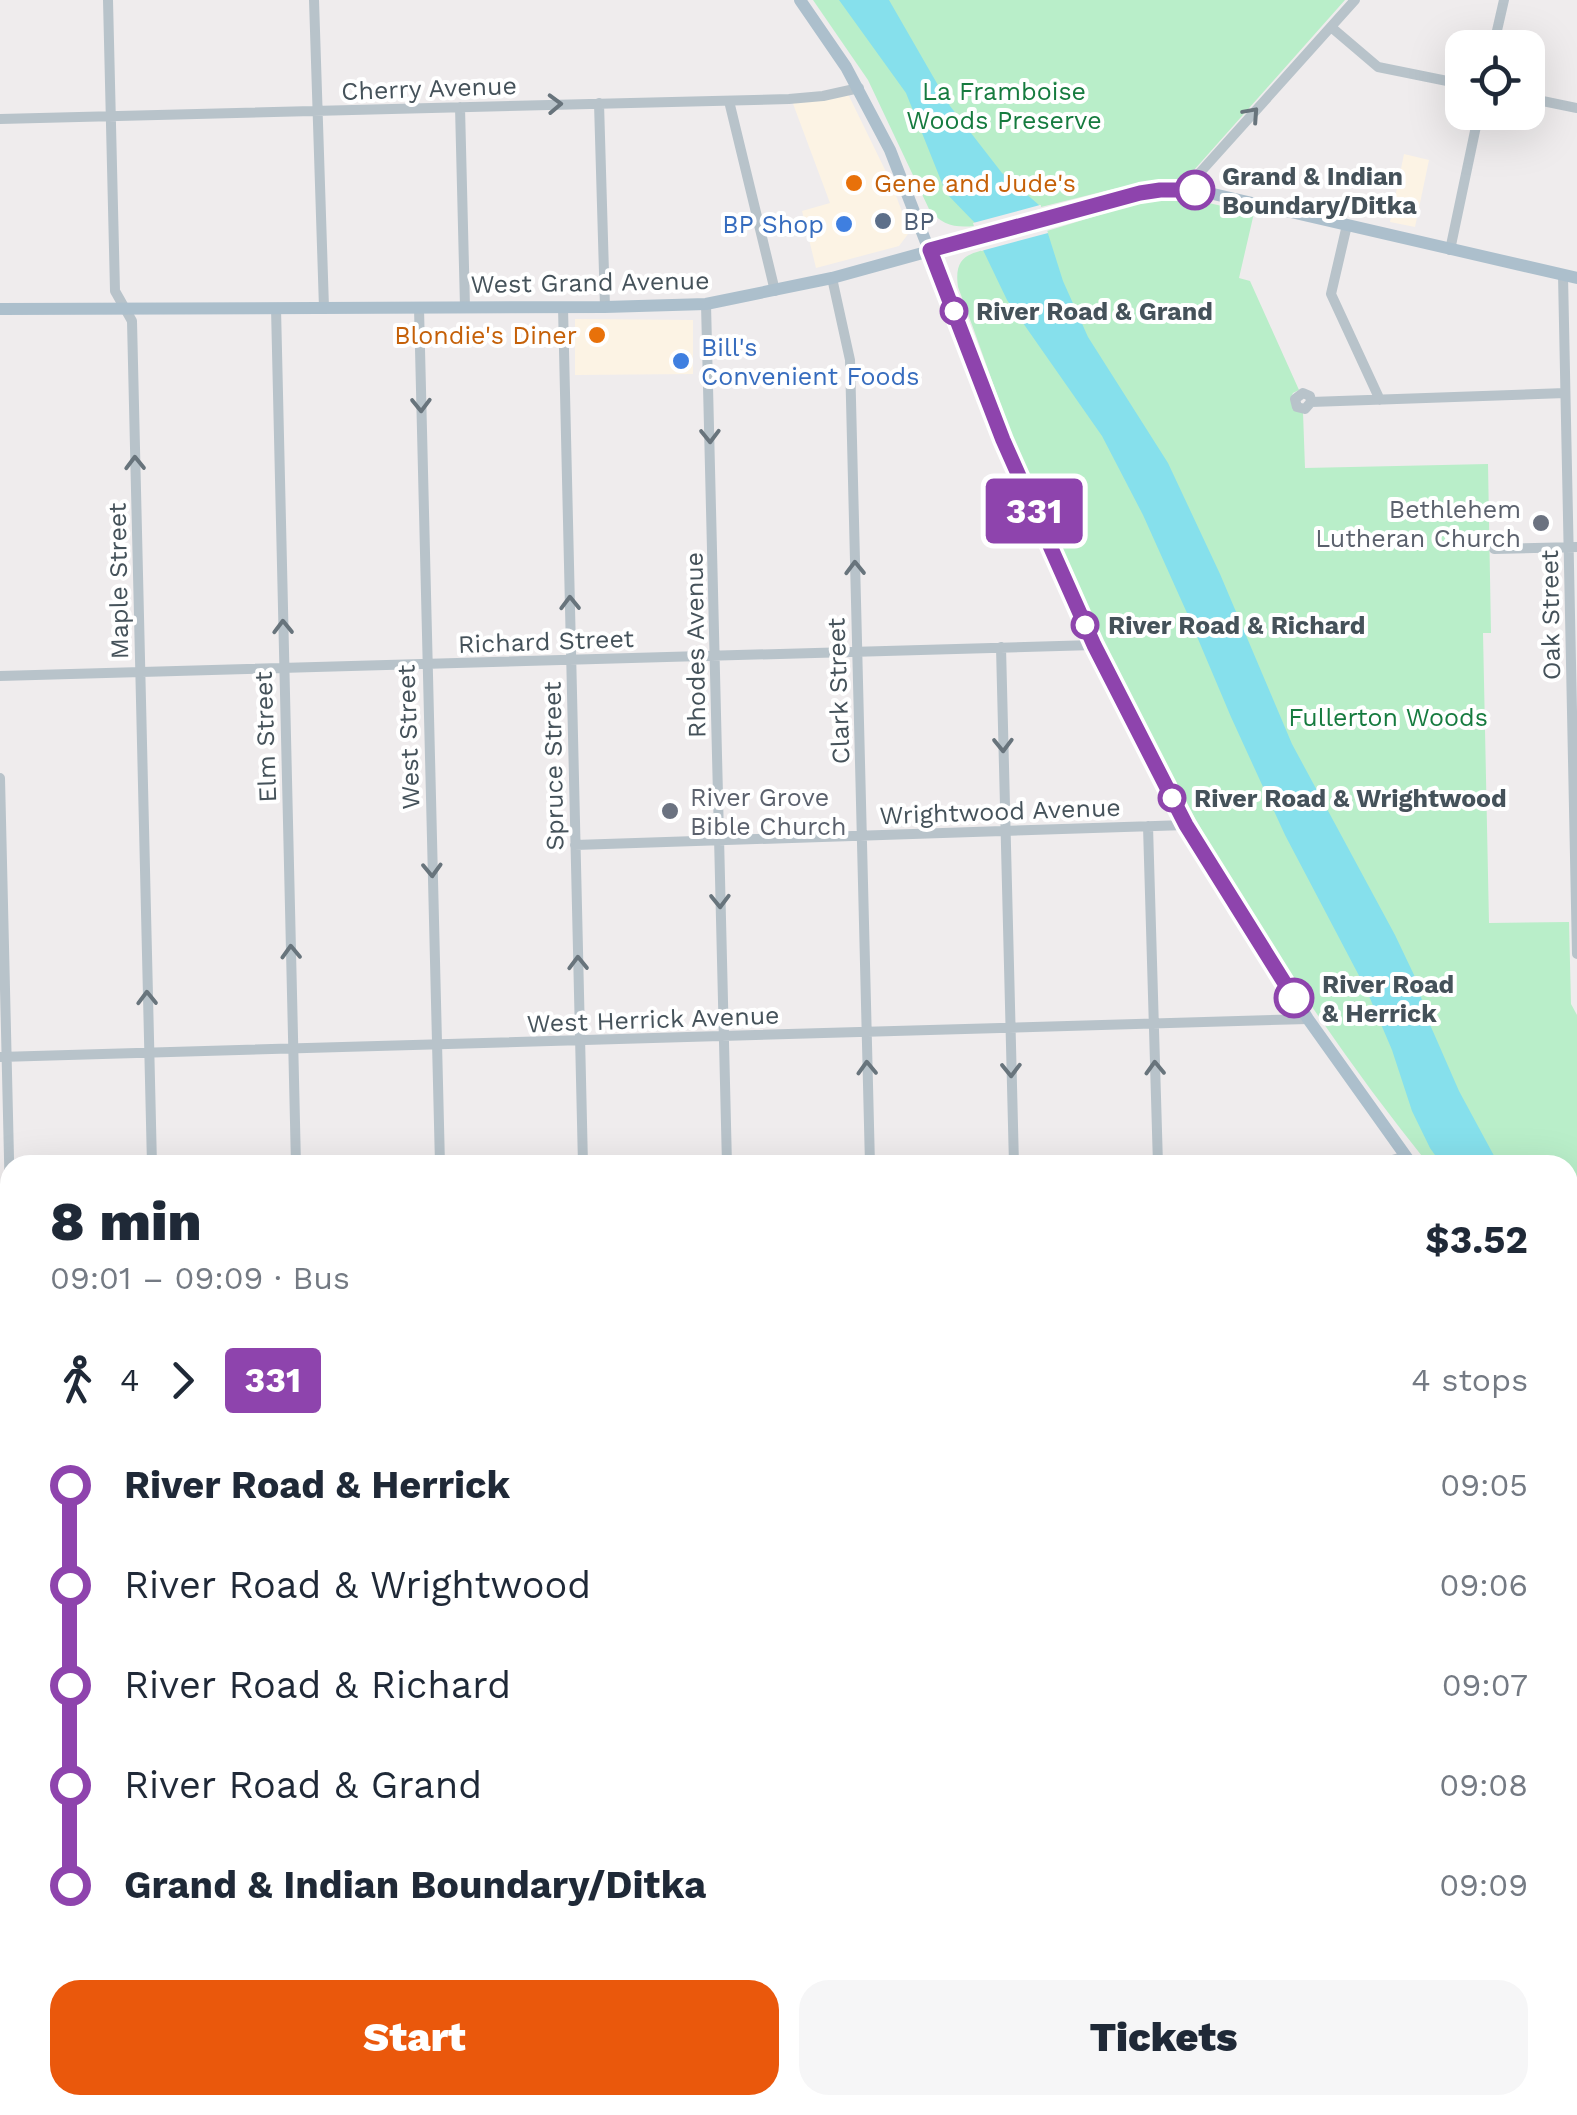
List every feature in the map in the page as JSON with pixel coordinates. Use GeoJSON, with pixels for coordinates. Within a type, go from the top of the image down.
{"type":"FeatureCollection","features":[{"type":"Feature","properties":{"kind":"main road"},"geometry":{"type":"LineString","coordinates":[[800,0],[859,88],[890,150],[1003,440],[1094,645],[1186,825],[1308,1020],[1405,1155]]}},
{"type":"Feature","properties":{"kind":"main road","name":"West Grand Avenue"},"geometry":{"type":"LineString","coordinates":[[0,309],[706,304],[832,278],[1160,190],[1193,190],[1570,276]]}},
{"type":"Feature","properties":{"kind":"street","name":"Maple Street"},"geometry":{"type":"LineString","coordinates":[[108,0],[116,291],[132,322],[152,1155]]}},
{"type":"Feature","properties":{"kind":"street"},"geometry":{"type":"LineString","coordinates":[[314,0],[324,308]]}},
{"type":"Feature","properties":{"kind":"street"},"geometry":{"type":"LineString","coordinates":[[1193,190],[1196,177],[1355,0]]}},
{"type":"Feature","properties":{"kind":"street"},"geometry":{"type":"LineString","coordinates":[[1497,30],[1504,0]]}},
{"type":"Feature","properties":{"kind":"street"},"geometry":{"type":"LineString","coordinates":[[1331,27],[1378,67],[1445,81]]}},
{"type":"Feature","properties":{"kind":"street","name":"Cherry Avenue"},"geometry":{"type":"LineString","coordinates":[[0,119],[729,101],[806,98],[859,88]]}},
{"type":"Feature","properties":{"kind":"street"},"geometry":{"type":"LineString","coordinates":[[729,101],[774,291]]}},
{"type":"Feature","properties":{"kind":"street"},"geometry":{"type":"LineString","coordinates":[[1545,101],[1577,108]]}},
{"type":"Feature","properties":{"kind":"street"},"geometry":{"type":"LineString","coordinates":[[599,102],[605,307]]}},
{"type":"Feature","properties":{"kind":"street"},"geometry":{"type":"LineString","coordinates":[[460,106],[466,308]]}},
{"type":"Feature","properties":{"kind":"street"},"geometry":{"type":"LineString","coordinates":[[1450,250],[1475,130]]}},
{"type":"Feature","properties":{"kind":"street"},"geometry":{"type":"LineString","coordinates":[[1346,226],[1330,294],[1380,400]]}},
{"type":"Feature","properties":{"kind":"street","name":"Oak Street"},"geometry":{"type":"LineString","coordinates":[[1570,276],[1565,392],[1573,547],[1577,954]]}},
{"type":"Feature","properties":{"kind":"street","name":"Clark Street"},"geometry":{"type":"LineString","coordinates":[[832,278],[850,360],[870,1155]]}},
{"type":"Feature","properties":{"kind":"street","name":"Rhodes Avenue"},"geometry":{"type":"LineString","coordinates":[[706,304],[726,1155]]}},
{"type":"Feature","properties":{"kind":"street","name":"Spruce Street"},"geometry":{"type":"LineString","coordinates":[[563,307],[583,1155]]}},
{"type":"Feature","properties":{"kind":"street","name":"Elm Street"},"geometry":{"type":"LineString","coordinates":[[276,308],[296,1155]]}},
{"type":"Feature","properties":{"kind":"street","name":"West Street"},"geometry":{"type":"LineString","coordinates":[[419,308],[440,1155]]}},
{"type":"Feature","properties":{"kind":"street"},"geometry":{"type":"LineString","coordinates":[[1311,402],[1565,392]]}},
{"type":"Feature","properties":{"kind":"street"},"geometry":{"type":"LineString","coordinates":[[1494,549],[1573,547]]}},
{"type":"Feature","properties":{"kind":"street","name":"Richard Street"},"geometry":{"type":"LineString","coordinates":[[0,676],[1094,645]]}},
{"type":"Feature","properties":{"kind":"street"},"geometry":{"type":"LineString","coordinates":[[1001,648],[1014,1155]]}},
{"type":"Feature","properties":{"kind":"street"},"geometry":{"type":"LineString","coordinates":[[0,778],[8,1155]]}},
{"type":"Feature","properties":{"kind":"street","name":"Wrightwood Avenue"},"geometry":{"type":"LineString","coordinates":[[575,846],[1186,825]]}},
{"type":"Feature","properties":{"kind":"street"},"geometry":{"type":"LineString","coordinates":[[1148,826],[1158,1155]]}},
{"type":"Feature","properties":{"kind":"street","name":"West Herrick Avenue"},"geometry":{"type":"LineString","coordinates":[[3,1057],[1308,1020]]}},
{"type":"Feature","properties":{"kind":"shaded area"},"geometry":{"type":"Polygon","coordinates":[[[848,94],[890,180],[908,234],[899,246],[816,268],[802,211],[830,203],[792,101],[848,94]]]}},
{"type":"Feature","properties":{"kind":"shaded area"},"geometry":{"type":"Polygon","coordinates":[[[1404,154],[1429,160],[1415,227],[1390,222],[1404,154]]]}},
{"type":"Feature","properties":{"kind":"shaded area"},"geometry":{"type":"Polygon","coordinates":[[[575,319],[693,320],[693,374],[575,375],[575,319]]]}},
{"type":"Feature","properties":{"kind":"green space","name":"La Framboise Woods Preserve"},"geometry":{"type":"Polygon","coordinates":[[[813,0],[1345,0],[1186,179],[1113,189],[1041,205],[974,226],[955,226],[929,209],[868,80],[813,0]]]}},
{"type":"Feature","properties":{"kind":"green space","name":"Fullerton Woods"},"geometry":{"type":"Polygon","coordinates":[[[1171,198],[1254,213],[1239,278],[1250,281],[1299,390],[1291,397],[1303,412],[1305,468],[1488,464],[1491,633],[1483,633],[1489,923],[1569,922],[1571,1004],[1577,1015],[1577,1155],[1421,1155],[1370,1089],[1261,929],[1164,761],[1077,588],[1027,474],[957,276],[962,261],[973,253],[1047,234],[1132,205],[1171,198]]]}},
{"type":"Feature","properties":{"kind":"water"},"geometry":{"type":"Polygon","coordinates":[[[839,0],[889,0],[950,106],[1002,173],[1039,205],[1063,281],[1088,337],[1168,463],[1292,744],[1395,935],[1459,1091],[1494,1155],[1435,1155],[1430,1148],[1366,989],[1285,835],[1143,515],[1102,436],[1007,300],[975,223],[946,193],[906,93],[839,0]]]}},
{"type":"Feature","properties":{"kind":"pier"},"geometry":{"type":"Polygon","coordinates":[[[1040,205],[1048,233],[981,251],[973,223],[1040,205]]]}},
{"type":"Feature","properties":{"kind":"bus line","name":"331"},"geometry":{"type":"LineString","coordinates":[[1195,190],[1140,193],[930,250],[1003,440],[1094,645],[1186,825],[1294,998]]}},
{"type":"Feature","properties":{"kind":"place","name":"Gene and Jude's"},"geometry":{"type":"Point","coordinates":[854,183]}},
{"type":"Feature","properties":{"kind":"place","name":"Grand & Indian Boundary/Ditka"},"geometry":{"type":"Point","coordinates":[1195,190]}},
{"type":"Feature","properties":{"kind":"place","name":"BP"},"geometry":{"type":"Point","coordinates":[883,221]}},
{"type":"Feature","properties":{"kind":"place","name":"BP Shop"},"geometry":{"type":"Point","coordinates":[844,224]}},
{"type":"Feature","properties":{"kind":"place","name":"River Road & Grand"},"geometry":{"type":"Point","coordinates":[954,311]}},
{"type":"Feature","properties":{"kind":"place","name":"Blondie's Diner"},"geometry":{"type":"Point","coordinates":[597,335]}},
{"type":"Feature","properties":{"kind":"place","name":"Bill's Convenient Foods"},"geometry":{"type":"Point","coordinates":[681,361]}},
{"type":"Feature","properties":{"kind":"place","name":"Bethlehem Lutheran Church"},"geometry":{"type":"Point","coordinates":[1541,523]}},
{"type":"Feature","properties":{"kind":"place","name":"River Road & Richard"},"geometry":{"type":"Point","coordinates":[1085,625]}},
{"type":"Feature","properties":{"kind":"place","name":"River Road & Wrightwood"},"geometry":{"type":"Point","coordinates":[1172,798]}},
{"type":"Feature","properties":{"kind":"place","name":"River Grove Bible Church"},"geometry":{"type":"Point","coordinates":[670,811]}},
{"type":"Feature","properties":{"kind":"place","name":"River Road & Herrick"},"geometry":{"type":"Point","coordinates":[1294,998]}}]}
